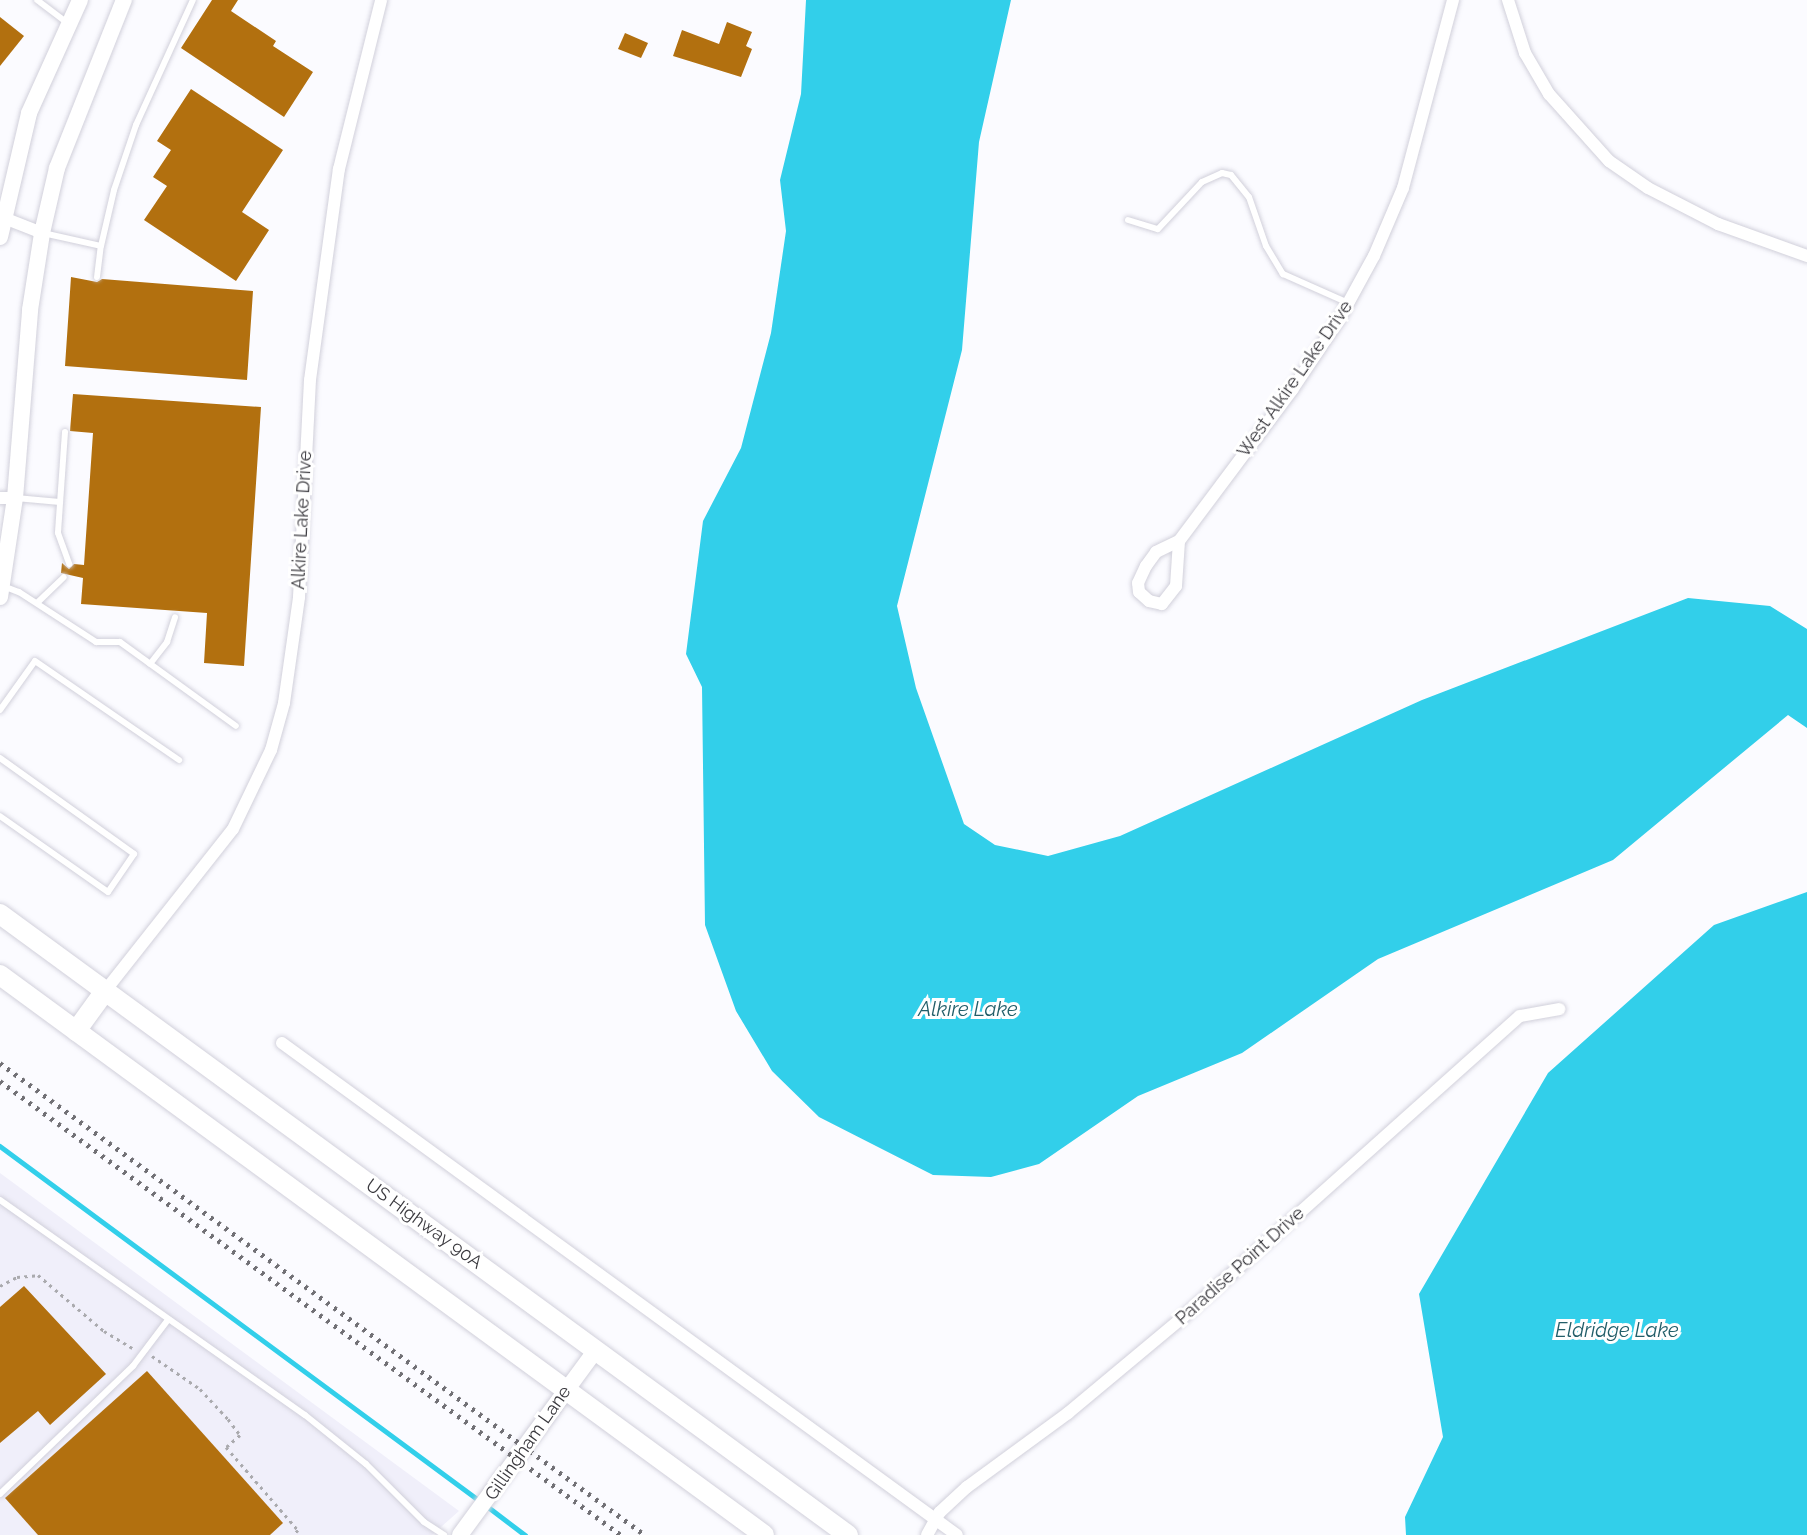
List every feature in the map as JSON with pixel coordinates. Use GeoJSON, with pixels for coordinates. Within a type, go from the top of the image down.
{"type":"FeatureCollection","features":[{"type":"Feature","properties":{"kind":"main road","name":"US Highway 90A"},"geometry":{"type":"LineString","coordinates":[[0,914],[848,1535]]}},
{"type":"Feature","properties":{"kind":"main road"},"geometry":{"type":"LineString","coordinates":[[0,975],[764,1535]]}},
{"type":"Feature","properties":{"kind":"main road"},"geometry":{"type":"LineString","coordinates":[[76,1031],[105,991]]}},
{"type":"Feature","properties":{"kind":"street"},"geometry":{"type":"LineString","coordinates":[[0,237],[2,218],[29,113],[80,0]]}},
{"type":"Feature","properties":{"kind":"street"},"geometry":{"type":"LineString","coordinates":[[2,591],[8,498],[30,310],[42,233],[57,168],[124,0]]}},
{"type":"Feature","properties":{"kind":"street","name":"Alkire Lake Drive"},"geometry":{"type":"LineString","coordinates":[[105,991],[233,829],[271,750],[284,703],[299,597],[313,358],[339,169],[381,0]]}},
{"type":"Feature","properties":{"kind":"street","name":"West Alkire Lake Drive"},"geometry":{"type":"LineString","coordinates":[[1179,541],[1176,586],[1162,604],[1149,601],[1139,592],[1138,583],[1146,566],[1156,552],[1179,541],[1292,390],[1348,303],[1403,188],[1453,0]]}},
{"type":"Feature","properties":{"kind":"street"},"geometry":{"type":"LineString","coordinates":[[1508,0],[1525,53],[1549,94],[1609,161],[1648,188],[1718,224],[1807,256]]}},
{"type":"Feature","properties":{"kind":"street"},"geometry":{"type":"LineString","coordinates":[[2,218],[42,233]]}},
{"type":"Feature","properties":{"kind":"street","name":"Paradise Point Drive"},"geometry":{"type":"LineString","coordinates":[[927,1535],[936,1519],[967,1487],[1068,1413],[1182,1318],[1520,1016],[1559,1009]]}},
{"type":"Feature","properties":{"kind":"street"},"geometry":{"type":"LineString","coordinates":[[282,1043],[957,1535]]}},
{"type":"Feature","properties":{"kind":"street","name":"Gillingham Lane"},"geometry":{"type":"LineString","coordinates":[[464,1531],[499,1487],[565,1389],[596,1350]]}},
{"type":"Feature","properties":{"kind":"lane"},"geometry":{"type":"LineString","coordinates":[[38,0],[69,23]]}},
{"type":"Feature","properties":{"kind":"lane"},"geometry":{"type":"LineString","coordinates":[[97,277],[101,246],[114,190],[136,125],[193,0]]}},
{"type":"Feature","properties":{"kind":"lane"},"geometry":{"type":"LineString","coordinates":[[1128,220],[1158,229],[1202,182],[1222,173],[1231,175],[1249,197],[1266,246],[1283,274],[1348,303]]}},
{"type":"Feature","properties":{"kind":"lane"},"geometry":{"type":"LineString","coordinates":[[42,233],[101,246]]}},
{"type":"Feature","properties":{"kind":"lane"},"geometry":{"type":"LineString","coordinates":[[65,432],[58,533],[69,564]]}},
{"type":"Feature","properties":{"kind":"lane"},"geometry":{"type":"LineString","coordinates":[[8,498],[60,502]]}},
{"type":"Feature","properties":{"kind":"lane"},"geometry":{"type":"LineString","coordinates":[[37,603],[64,576]]}},
{"type":"Feature","properties":{"kind":"lane"},"geometry":{"type":"LineString","coordinates":[[2,591],[37,603],[96,642],[120,642],[236,726]]}},
{"type":"Feature","properties":{"kind":"lane"},"geometry":{"type":"LineString","coordinates":[[150,664],[167,642],[175,617]]}},
{"type":"Feature","properties":{"kind":"lane"},"geometry":{"type":"LineString","coordinates":[[0,710],[35,661],[179,760]]}},
{"type":"Feature","properties":{"kind":"lane"},"geometry":{"type":"LineString","coordinates":[[0,758],[134,854],[108,892],[0,816]]}},
{"type":"Feature","properties":{"kind":"lane"},"geometry":{"type":"LineString","coordinates":[[0,1200],[167,1321],[304,1415],[366,1464],[424,1522],[444,1535]]}},
{"type":"Feature","properties":{"kind":"lane"},"geometry":{"type":"LineString","coordinates":[[0,1494],[133,1366],[167,1321]]}},
{"type":"Feature","properties":{"kind":"path"},"geometry":{"type":"LineString","coordinates":[[0,1287],[9,1281],[38,1275],[104,1332],[142,1354],[160,1358],[168,1368],[200,1389],[240,1435],[226,1447],[298,1530],[293,1535]]}},
{"type":"Feature","properties":{"kind":"shaded area"},"geometry":{"type":"Polygon","coordinates":[[[0,1173],[459,1511],[432,1535],[0,1535],[0,1173]]]}},
{"type":"Feature","properties":{"kind":"water","name":"Alkire Lake"},"geometry":{"type":"Polygon","coordinates":[[[806,0],[1011,0],[979,142],[962,350],[897,606],[916,688],[964,824],[995,845],[1048,856],[1120,836],[1422,700],[1688,598],[1770,606],[1807,629],[1807,728],[1788,715],[1613,860],[1378,959],[1242,1053],[1138,1096],[1039,1164],[991,1177],[933,1175],[819,1117],[772,1071],[736,1011],[705,925],[702,687],[686,654],[703,521],[741,448],[771,333],[786,231],[780,180],[801,94],[806,0]]]}},
{"type":"Feature","properties":{"kind":"water","name":"Eldridge Lake"},"geometry":{"type":"Polygon","coordinates":[[[1807,892],[1807,1535],[1406,1535],[1405,1517],[1443,1437],[1419,1294],[1548,1073],[1714,925],[1807,892]]]}},
{"type":"Feature","properties":{"kind":"building"},"geometry":{"type":"Polygon","coordinates":[[[212,0],[238,0],[231,11],[276,41],[273,46],[313,72],[284,117],[181,48],[212,0]]]}},
{"type":"Feature","properties":{"kind":"building"},"geometry":{"type":"Polygon","coordinates":[[[0,17],[24,36],[0,66],[0,17]]]}},
{"type":"Feature","properties":{"kind":"building"},"geometry":{"type":"Polygon","coordinates":[[[727,22],[752,32],[746,46],[752,49],[741,77],[673,56],[682,30],[719,44],[727,22]]]}},
{"type":"Feature","properties":{"kind":"building"},"geometry":{"type":"Polygon","coordinates":[[[625,33],[648,43],[641,58],[618,49],[625,33]]]}},
{"type":"Feature","properties":{"kind":"building"},"geometry":{"type":"Polygon","coordinates":[[[191,89],[283,150],[242,212],[269,230],[236,281],[144,220],[167,186],[153,177],[171,150],[157,141],[191,89]]]}},
{"type":"Feature","properties":{"kind":"building"},"geometry":{"type":"Polygon","coordinates":[[[71,277],[97,282],[102,279],[253,291],[247,380],[65,366],[71,277]]]}},
{"type":"Feature","properties":{"kind":"building"},"geometry":{"type":"Polygon","coordinates":[[[73,394],[261,407],[244,666],[204,663],[207,613],[81,604],[83,578],[61,573],[62,563],[69,569],[74,564],[84,565],[93,433],[70,431],[73,394]]]}},
{"type":"Feature","properties":{"kind":"building"},"geometry":{"type":"Polygon","coordinates":[[[24,1286],[106,1374],[50,1425],[38,1411],[0,1443],[0,1307],[24,1286]]]}},
{"type":"Feature","properties":{"kind":"building"},"geometry":{"type":"Polygon","coordinates":[[[147,1371],[283,1523],[270,1535],[38,1535],[5,1498],[147,1371]]]}},
{"type":"Feature","properties":{"kind":"waterway"},"geometry":{"type":"LineString","coordinates":[[0,1146],[480,1501]]}},
{"type":"Feature","properties":{"kind":"waterway"},"geometry":{"type":"LineString","coordinates":[[487,1506],[525,1535]]}},
{"type":"Feature","properties":{"kind":"railway"},"geometry":{"type":"LineString","coordinates":[[0,1063],[645,1535]]}},
{"type":"Feature","properties":{"kind":"railway"},"geometry":{"type":"LineString","coordinates":[[0,1081],[621,1535]]}}]}
